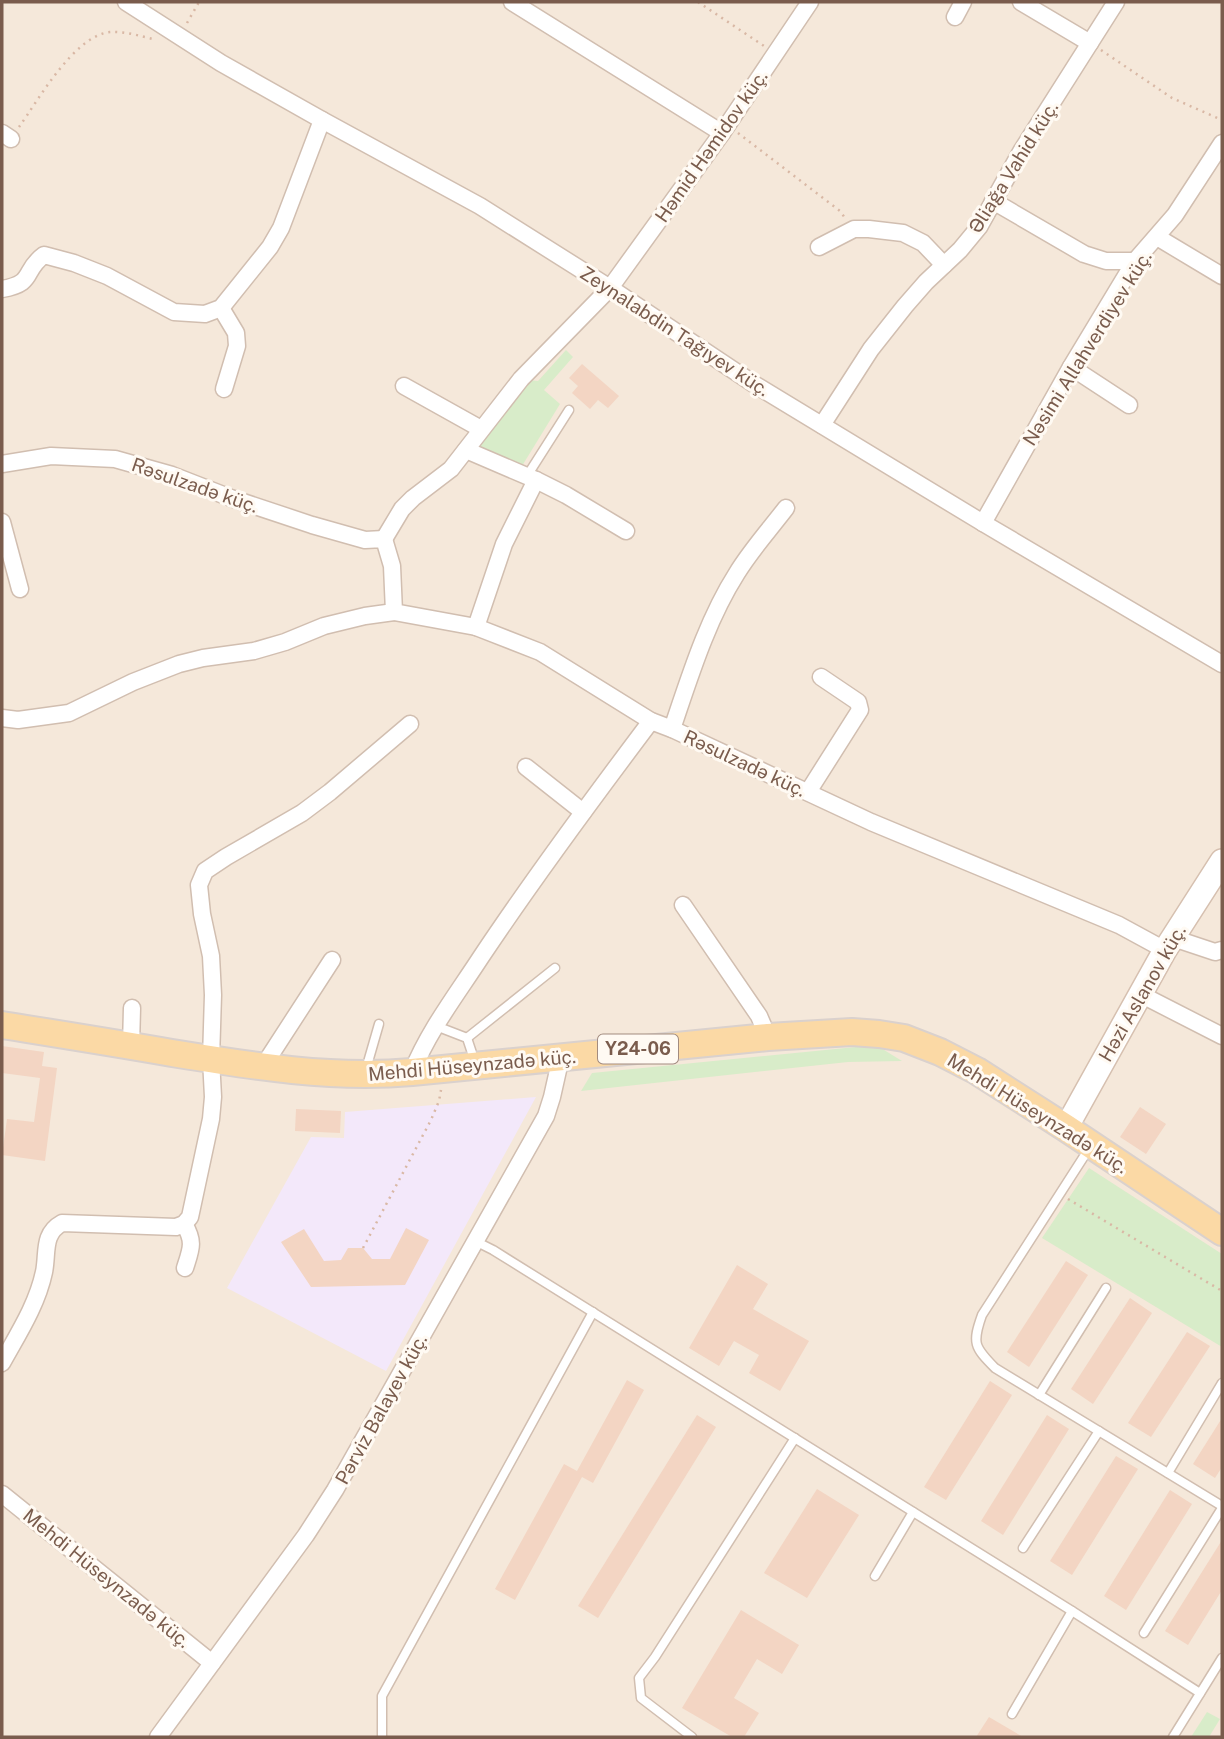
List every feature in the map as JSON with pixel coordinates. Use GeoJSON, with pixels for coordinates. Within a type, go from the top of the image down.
{"type":"FeatureCollection","features":[{"type":"Feature","properties":{"kind":"main road","name":"Həzi Aslanov küç."},"geometry":{"type":"LineString","coordinates":[[1066,1128],[1169,944],[1222,861]]}},
{"type":"Feature","properties":{"kind":"main road","name":"Mehdi Hüseynzadə küç."},"geometry":{"type":"LineString","coordinates":[[2,1025],[262,1068],[364,1075],[768,1037],[852,1032],[904,1038],[977,1071],[1222,1232]]}},
{"type":"Feature","properties":{"kind":"street","name":"Zeynalabdin Tağıyev küç."},"geometry":{"type":"LineString","coordinates":[[126,2],[178,37],[322,121],[480,206],[610,288],[704,352],[822,425],[1222,664]]}},
{"type":"Feature","properties":{"kind":"street"},"geometry":{"type":"LineString","coordinates":[[512,2],[725,129]]}},
{"type":"Feature","properties":{"kind":"street","name":"Həmid Həmidov küç."},"geometry":{"type":"LineString","coordinates":[[610,288],[725,129],[810,2]]}},
{"type":"Feature","properties":{"kind":"street"},"geometry":{"type":"LineString","coordinates":[[955,17],[962,2]]}},
{"type":"Feature","properties":{"kind":"street"},"geometry":{"type":"LineString","coordinates":[[1021,2],[1090,43]]}},
{"type":"Feature","properties":{"kind":"street","name":"Əliağa Vahid küç."},"geometry":{"type":"LineString","coordinates":[[822,425],[871,349],[905,306],[979,227],[1022,150],[1116,2]]}},
{"type":"Feature","properties":{"kind":"street"},"geometry":{"type":"LineString","coordinates":[[2,289],[24,282],[36,261],[44,255],[74,262],[107,276],[174,313],[205,314],[221,308],[270,247],[281,228],[322,121]]}},
{"type":"Feature","properties":{"kind":"street","name":"Nəsimi Allahverdiyev küç."},"geometry":{"type":"LineString","coordinates":[[983,523],[1071,367],[1135,261],[1175,215],[1222,143]]}},
{"type":"Feature","properties":{"kind":"street"},"geometry":{"type":"LineString","coordinates":[[993,201],[1084,254],[1106,261],[1135,261]]}},
{"type":"Feature","properties":{"kind":"street"},"geometry":{"type":"LineString","coordinates":[[818,247],[853,229],[903,233],[923,243],[944,265]]}},
{"type":"Feature","properties":{"kind":"street"},"geometry":{"type":"LineString","coordinates":[[1157,237],[1222,276]]}},
{"type":"Feature","properties":{"kind":"street"},"geometry":{"type":"LineString","coordinates":[[2,719],[18,720],[69,713],[133,682],[179,664],[203,657],[254,651],[324,626],[394,612],[392,566],[384,539],[402,509],[451,468],[507,394],[610,288]]}},
{"type":"Feature","properties":{"kind":"street"},"geometry":{"type":"LineString","coordinates":[[221,308],[236,333],[237,346],[224,388]]}},
{"type":"Feature","properties":{"kind":"street"},"geometry":{"type":"LineString","coordinates":[[1071,367],[1129,405]]}},
{"type":"Feature","properties":{"kind":"street"},"geometry":{"type":"LineString","coordinates":[[404,386],[481,429]]}},
{"type":"Feature","properties":{"kind":"street"},"geometry":{"type":"LineString","coordinates":[[466,450],[566,495],[626,531]]}},
{"type":"Feature","properties":{"kind":"street","name":"Rəsulzadə küç."},"geometry":{"type":"LineString","coordinates":[[2,464],[51,456],[115,459],[172,475],[312,525],[365,540],[384,539]]}},
{"type":"Feature","properties":{"kind":"street"},"geometry":{"type":"LineString","coordinates":[[476,627],[504,544],[532,478]]}},
{"type":"Feature","properties":{"kind":"street"},"geometry":{"type":"LineString","coordinates":[[673,729],[697,657],[720,603],[737,572],[786,508]]}},
{"type":"Feature","properties":{"kind":"street"},"geometry":{"type":"LineString","coordinates":[[2,522],[8,564],[20,589]]}},
{"type":"Feature","properties":{"kind":"street","name":"Rəsulzadə küç."},"geometry":{"type":"LineString","coordinates":[[394,612],[476,627],[540,652],[651,721],[871,822],[1169,944],[1215,952],[1222,950]]}},
{"type":"Feature","properties":{"kind":"street"},"geometry":{"type":"LineString","coordinates":[[808,792],[860,710],[858,702],[821,677]]}},
{"type":"Feature","properties":{"kind":"street"},"geometry":{"type":"LineString","coordinates":[[412,1072],[422,1048],[494,937],[651,721]]}},
{"type":"Feature","properties":{"kind":"street"},"geometry":{"type":"LineString","coordinates":[[2,1363],[37,1299],[48,1239],[54,1228],[62,1223],[176,1227],[184,1224],[190,1217],[211,1119],[213,1097],[211,956],[199,885],[205,871],[302,813],[410,724]]}},
{"type":"Feature","properties":{"kind":"street"},"geometry":{"type":"LineString","coordinates":[[526,767],[583,812]]}},
{"type":"Feature","properties":{"kind":"street"},"geometry":{"type":"LineString","coordinates":[[682,905],[759,1016],[768,1037]]}},
{"type":"Feature","properties":{"kind":"street"},"geometry":{"type":"LineString","coordinates":[[262,1068],[332,960]]}},
{"type":"Feature","properties":{"kind":"street"},"geometry":{"type":"LineString","coordinates":[[1140,994],[1222,1037]]}},
{"type":"Feature","properties":{"kind":"street"},"geometry":{"type":"LineString","coordinates":[[131,1046],[132,1008]]}},
{"type":"Feature","properties":{"kind":"street","name":"Pərviz Balayev küç."},"geometry":{"type":"LineString","coordinates":[[158,1737],[306,1535],[335,1490],[546,1116],[561,1057]]}},
{"type":"Feature","properties":{"kind":"street"},"geometry":{"type":"LineString","coordinates":[[184,1224],[192,1245],[185,1268]]}},
{"type":"Feature","properties":{"kind":"street","name":"Mehdi Hüseynzadə küç."},"geometry":{"type":"LineString","coordinates":[[2,1494],[212,1663]]}},
{"type":"Feature","properties":{"kind":"lane"},"geometry":{"type":"LineString","coordinates":[[532,478],[569,410]]}},
{"type":"Feature","properties":{"kind":"lane"},"geometry":{"type":"LineString","coordinates":[[467,1038],[555,968]]}},
{"type":"Feature","properties":{"kind":"lane"},"geometry":{"type":"LineString","coordinates":[[364,1075],[379,1024]]}},
{"type":"Feature","properties":{"kind":"lane"},"geometry":{"type":"LineString","coordinates":[[436,1026],[467,1038]]}},
{"type":"Feature","properties":{"kind":"lane"},"geometry":{"type":"LineString","coordinates":[[467,1038],[476,1065]]}},
{"type":"Feature","properties":{"kind":"lane"},"geometry":{"type":"LineString","coordinates":[[1091,1144],[982,1315],[975,1335],[978,1352],[995,1368],[1222,1507],[1144,1633]]}},
{"type":"Feature","properties":{"kind":"lane"},"geometry":{"type":"LineString","coordinates":[[475,1241],[593,1312],[1200,1693]]}},
{"type":"Feature","properties":{"kind":"lane"},"geometry":{"type":"LineString","coordinates":[[1039,1395],[1106,1288]]}},
{"type":"Feature","properties":{"kind":"lane"},"geometry":{"type":"LineString","coordinates":[[382,1737],[382,1696],[593,1312]]}},
{"type":"Feature","properties":{"kind":"lane"},"geometry":{"type":"LineString","coordinates":[[1168,1473],[1222,1383]]}},
{"type":"Feature","properties":{"kind":"lane"},"geometry":{"type":"LineString","coordinates":[[1023,1548],[1099,1431]]}},
{"type":"Feature","properties":{"kind":"lane"},"geometry":{"type":"LineString","coordinates":[[692,1737],[641,1698],[639,1678],[795,1438]]}},
{"type":"Feature","properties":{"kind":"lane"},"geometry":{"type":"LineString","coordinates":[[875,1576],[913,1512]]}},
{"type":"Feature","properties":{"kind":"lane"},"geometry":{"type":"LineString","coordinates":[[1012,1714],[1072,1611]]}},
{"type":"Feature","properties":{"kind":"lane"},"geometry":{"type":"LineString","coordinates":[[1173,1737],[1222,1658]]}},
{"type":"Feature","properties":{"kind":"path"},"geometry":{"type":"LineString","coordinates":[[6,136],[72,54],[93,38],[108,32],[161,40],[178,37],[199,2]]}},
{"type":"Feature","properties":{"kind":"path"},"geometry":{"type":"LineString","coordinates":[[698,2],[775,53]]}},
{"type":"Feature","properties":{"kind":"path"},"geometry":{"type":"LineString","coordinates":[[1090,43],[1172,98],[1222,120]]}},
{"type":"Feature","properties":{"kind":"path"},"geometry":{"type":"LineString","coordinates":[[725,129],[840,211],[853,229]]}},
{"type":"Feature","properties":{"kind":"path"},"geometry":{"type":"LineString","coordinates":[[363,1248],[439,1101],[442,1069]]}},
{"type":"Feature","properties":{"kind":"path"},"geometry":{"type":"LineString","coordinates":[[1068,1199],[1222,1291]]}},
{"type":"Feature","properties":{"kind":"shaded area"},"geometry":{"type":"Polygon","coordinates":[[[2,2],[1222,2],[1222,1737],[2,1737],[2,2]]]}},
{"type":"Feature","properties":{"kind":"shaded area"},"geometry":{"type":"Polygon","coordinates":[[[536,1097],[386,1371],[227,1288],[311,1137],[344,1138],[345,1112],[536,1097]]]}},
{"type":"Feature","properties":{"kind":"green space"},"geometry":{"type":"Polygon","coordinates":[[[566,350],[573,357],[544,390],[560,404],[522,466],[478,447],[528,380],[538,381],[566,350]]]}},
{"type":"Feature","properties":{"kind":"green space"},"geometry":{"type":"Polygon","coordinates":[[[876,1045],[902,1061],[848,1062],[581,1091],[592,1073],[876,1045]]]}},
{"type":"Feature","properties":{"kind":"green space"},"geometry":{"type":"Polygon","coordinates":[[[1089,1168],[1222,1254],[1222,1347],[1042,1238],[1089,1168]]]}},
{"type":"Feature","properties":{"kind":"green space"},"geometry":{"type":"Polygon","coordinates":[[[1207,1712],[1220,1719],[1209,1737],[1191,1737],[1207,1712]]]}},
{"type":"Feature","properties":{"kind":"building"},"geometry":{"type":"Polygon","coordinates":[[[582,364],[619,396],[608,408],[598,400],[590,409],[572,393],[578,386],[569,378],[582,364]]]}},
{"type":"Feature","properties":{"kind":"building"},"geometry":{"type":"Polygon","coordinates":[[[2,1046],[44,1052],[42,1066],[57,1068],[45,1161],[2,1155],[7,1119],[34,1122],[40,1078],[2,1073],[2,1046]]]}},
{"type":"Feature","properties":{"kind":"building"},"geometry":{"type":"Polygon","coordinates":[[[1140,1107],[1166,1124],[1146,1154],[1120,1137],[1140,1107]]]}},
{"type":"Feature","properties":{"kind":"building"},"geometry":{"type":"Polygon","coordinates":[[[296,1109],[341,1111],[340,1133],[295,1131],[296,1109]]]}},
{"type":"Feature","properties":{"kind":"building"},"geometry":{"type":"Polygon","coordinates":[[[406,1228],[429,1240],[405,1285],[311,1287],[281,1242],[304,1229],[324,1261],[341,1260],[348,1248],[363,1248],[372,1259],[390,1259],[406,1228]]]}},
{"type":"Feature","properties":{"kind":"building"},"geometry":{"type":"Polygon","coordinates":[[[1066,1261],[1088,1275],[1029,1367],[1007,1352],[1066,1261]]]}},
{"type":"Feature","properties":{"kind":"building"},"geometry":{"type":"Polygon","coordinates":[[[737,1265],[768,1284],[753,1309],[809,1341],[780,1391],[749,1373],[759,1355],[734,1341],[719,1366],[689,1348],[737,1265]]]}},
{"type":"Feature","properties":{"kind":"building"},"geometry":{"type":"Polygon","coordinates":[[[1130,1298],[1152,1313],[1093,1404],[1071,1389],[1130,1298]]]}},
{"type":"Feature","properties":{"kind":"building"},"geometry":{"type":"Polygon","coordinates":[[[1187,1332],[1210,1346],[1151,1437],[1128,1423],[1187,1332]]]}},
{"type":"Feature","properties":{"kind":"building"},"geometry":{"type":"Polygon","coordinates":[[[627,1380],[644,1390],[593,1483],[582,1477],[515,1600],[495,1589],[564,1464],[577,1471],[627,1380]]]}},
{"type":"Feature","properties":{"kind":"building"},"geometry":{"type":"Polygon","coordinates":[[[990,1381],[1012,1395],[946,1500],[924,1487],[990,1381]]]}},
{"type":"Feature","properties":{"kind":"building"},"geometry":{"type":"Polygon","coordinates":[[[697,1415],[716,1427],[598,1618],[578,1606],[697,1415]]]}},
{"type":"Feature","properties":{"kind":"building"},"geometry":{"type":"Polygon","coordinates":[[[1047,1415],[1069,1429],[1003,1535],[981,1521],[1047,1415]]]}},
{"type":"Feature","properties":{"kind":"building"},"geometry":{"type":"Polygon","coordinates":[[[1222,1418],[1222,1467],[1215,1478],[1193,1464],[1222,1418]]]}},
{"type":"Feature","properties":{"kind":"building"},"geometry":{"type":"Polygon","coordinates":[[[1116,1456],[1138,1469],[1072,1575],[1050,1561],[1116,1456]]]}},
{"type":"Feature","properties":{"kind":"building"},"geometry":{"type":"Polygon","coordinates":[[[817,1489],[859,1515],[807,1598],[764,1573],[817,1489]]]}},
{"type":"Feature","properties":{"kind":"building"},"geometry":{"type":"Polygon","coordinates":[[[1170,1490],[1192,1504],[1126,1610],[1104,1596],[1170,1490]]]}},
{"type":"Feature","properties":{"kind":"building"},"geometry":{"type":"Polygon","coordinates":[[[1222,1540],[1222,1590],[1188,1645],[1165,1631],[1222,1540]]]}},
{"type":"Feature","properties":{"kind":"building"},"geometry":{"type":"Polygon","coordinates":[[[741,1610],[799,1645],[782,1674],[757,1659],[734,1698],[759,1713],[744,1737],[732,1737],[682,1708],[741,1610]]]}},
{"type":"Feature","properties":{"kind":"building"},"geometry":{"type":"Polygon","coordinates":[[[989,1717],[1023,1737],[976,1737],[989,1717]]]}}]}
